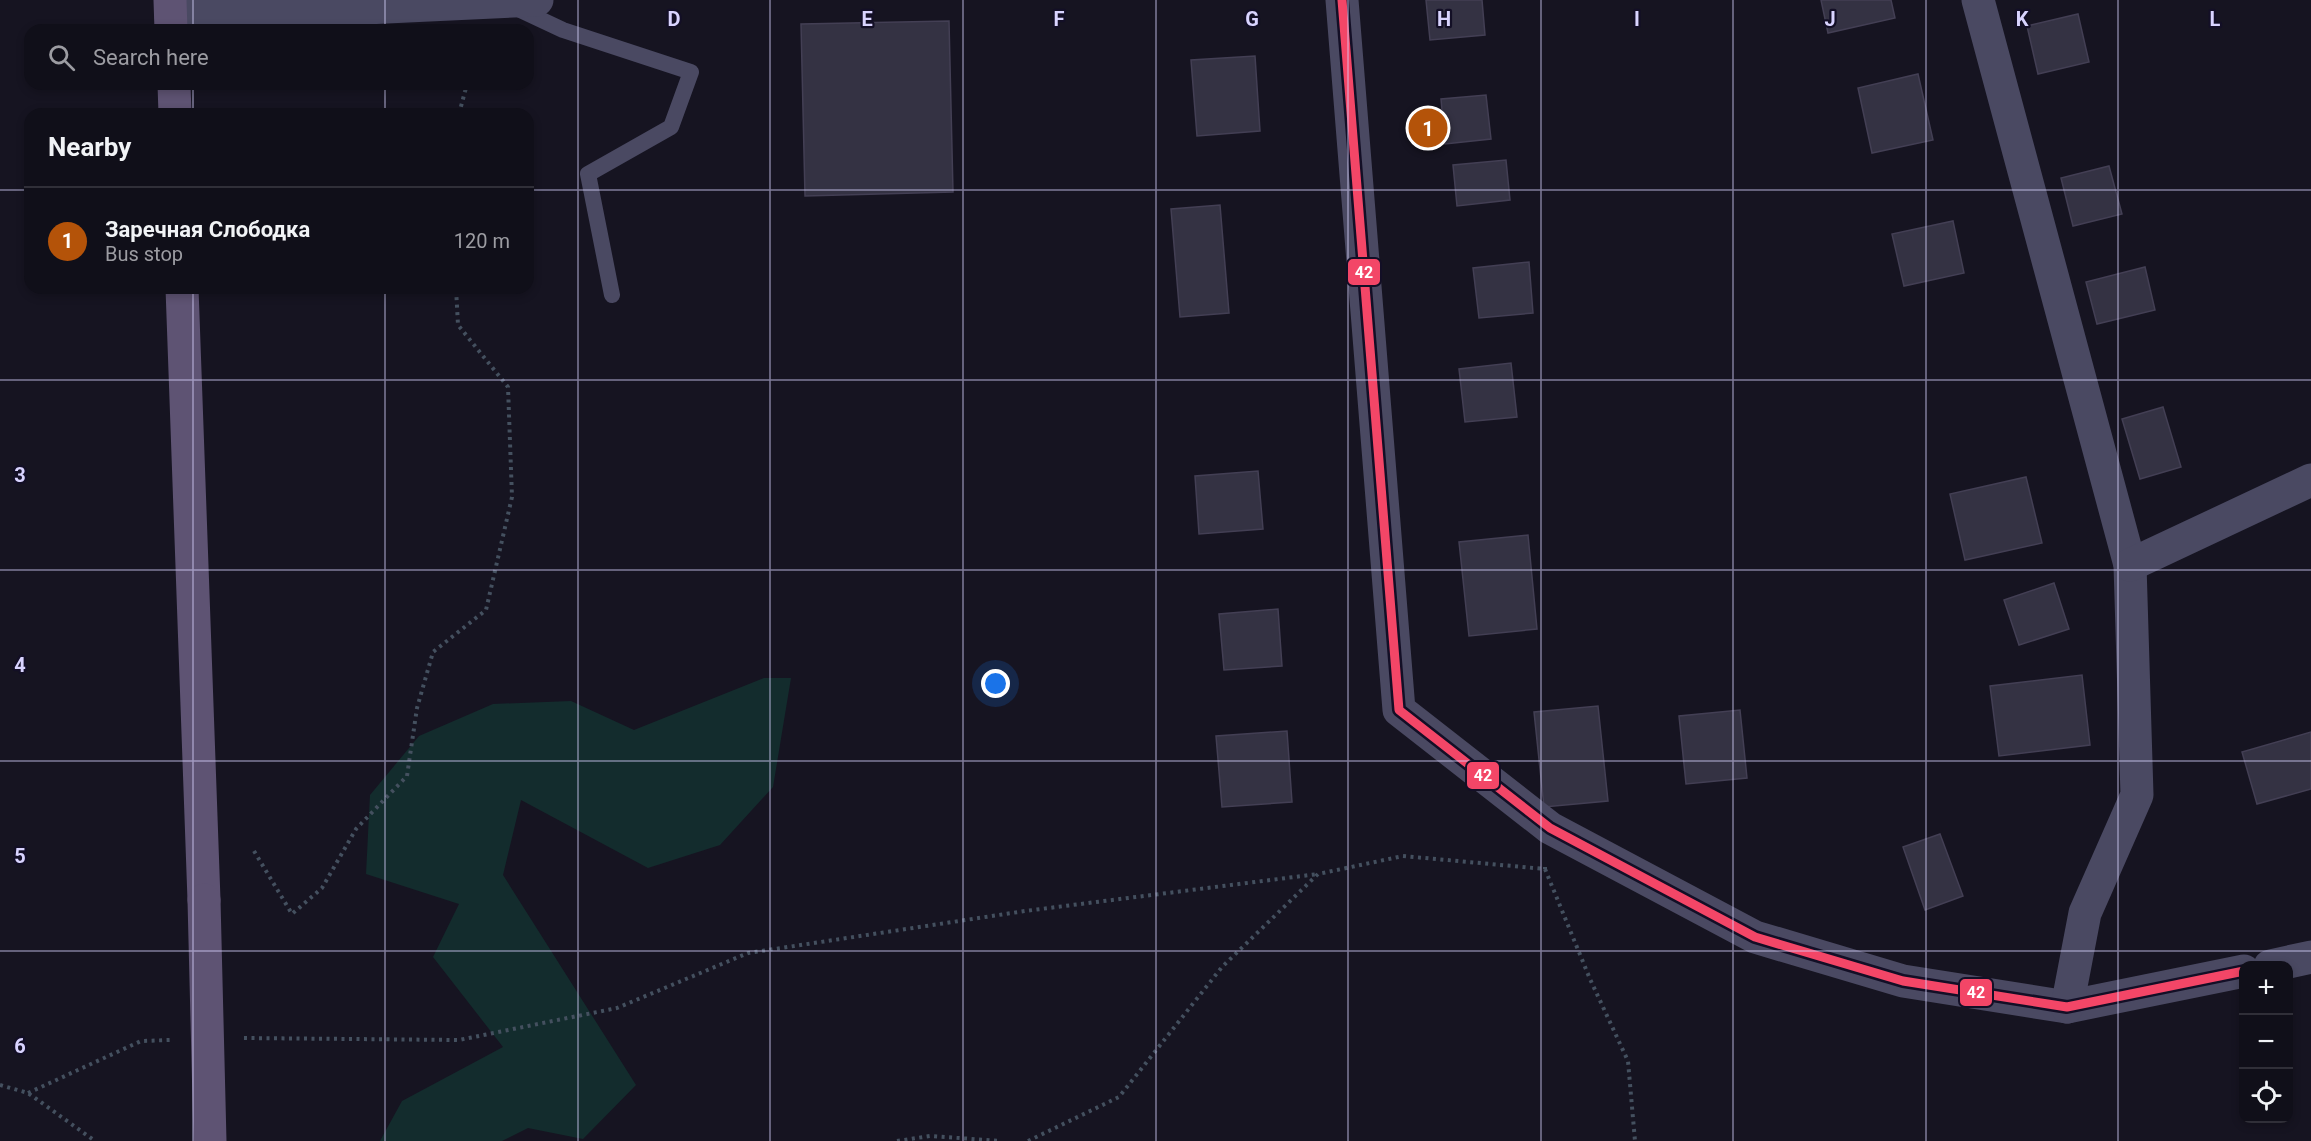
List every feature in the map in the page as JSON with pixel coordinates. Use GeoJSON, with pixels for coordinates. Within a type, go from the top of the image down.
{"type":"FeatureCollection","features":[{"type":"Feature","properties":{"kind":"main road"},"geometry":{"type":"LineString","coordinates":[[174,90],[175,108]]}},
{"type":"Feature","properties":{"kind":"main road"},"geometry":{"type":"LineString","coordinates":[[182,294],[204,900],[210,1141]]}},
{"type":"Feature","properties":{"kind":"street"},"geometry":{"type":"LineString","coordinates":[[171,16],[537,0]]}},
{"type":"Feature","properties":{"kind":"street"},"geometry":{"type":"LineString","coordinates":[[1342,0],[1399,710],[1550,828],[1755,937],[1903,981],[2067,1007],[2239,972]]}},
{"type":"Feature","properties":{"kind":"street"},"geometry":{"type":"LineString","coordinates":[[1978,0],[2130,565],[2137,795],[2085,913],[2067,1007]]}},
{"type":"Feature","properties":{"kind":"street"},"geometry":{"type":"LineString","coordinates":[[2130,565],[2311,480]]}},
{"type":"Feature","properties":{"kind":"street"},"geometry":{"type":"LineString","coordinates":[[2293,961],[2311,957]]}},
{"type":"Feature","properties":{"kind":"lane"},"geometry":{"type":"LineString","coordinates":[[502,2],[563,30],[691,72],[671,127],[588,174],[612,295]]}},
{"type":"Feature","properties":{"kind":"path"},"geometry":{"type":"LineString","coordinates":[[461,108],[465,90]]}},
{"type":"Feature","properties":{"kind":"path"},"geometry":{"type":"LineString","coordinates":[[254,851],[292,914],[322,888],[356,829],[407,776],[417,708],[433,652],[486,610],[512,496],[508,387],[458,325],[456,294]]}},
{"type":"Feature","properties":{"kind":"path"},"geometry":{"type":"LineString","coordinates":[[1550,828],[1545,869],[1590,979],[1629,1061],[1635,1141]]}},
{"type":"Feature","properties":{"kind":"path"},"geometry":{"type":"LineString","coordinates":[[243,1038],[459,1040],[617,1008],[747,953],[1025,911],[1318,874],[1403,856],[1545,869]]}},
{"type":"Feature","properties":{"kind":"path"},"geometry":{"type":"LineString","coordinates":[[1028,1141],[1119,1097],[1222,967],[1318,874]]}},
{"type":"Feature","properties":{"kind":"path"},"geometry":{"type":"LineString","coordinates":[[28,1093],[141,1041],[175,1040]]}},
{"type":"Feature","properties":{"kind":"path"},"geometry":{"type":"LineString","coordinates":[[0,1085],[28,1093],[95,1141]]}},
{"type":"Feature","properties":{"kind":"path"},"geometry":{"type":"LineString","coordinates":[[897,1141],[930,1136],[1001,1141]]}},
{"type":"Feature","properties":{"kind":"green space"},"geometry":{"type":"Polygon","coordinates":[[[764,678],[791,678],[773,787],[720,845],[648,868],[521,800],[503,875],[636,1085],[583,1139],[528,1128],[502,1141],[380,1141],[402,1101],[503,1047],[433,957],[459,904],[366,874],[370,795],[419,736],[493,704],[571,701],[634,730],[764,678]]]}},
{"type":"Feature","properties":{"kind":"building"},"geometry":{"type":"Polygon","coordinates":[[[1426,0],[1482,0],[1485,35],[1430,40],[1426,0]]]}},
{"type":"Feature","properties":{"kind":"building"},"geometry":{"type":"Polygon","coordinates":[[[1821,0],[1891,0],[1895,18],[1828,33],[1821,0]]]}},
{"type":"Feature","properties":{"kind":"building"},"geometry":{"type":"Polygon","coordinates":[[[2078,14],[2089,62],[2038,74],[2027,26],[2078,14]]]}},
{"type":"Feature","properties":{"kind":"building"},"geometry":{"type":"Polygon","coordinates":[[[949,21],[953,192],[805,196],[801,24],[949,21]]]}},
{"type":"Feature","properties":{"kind":"building"},"geometry":{"type":"Polygon","coordinates":[[[1255,56],[1260,131],[1197,136],[1191,60],[1255,56]]]}},
{"type":"Feature","properties":{"kind":"building"},"geometry":{"type":"Polygon","coordinates":[[[1918,74],[1933,140],[1872,153],[1858,88],[1918,74]]]}},
{"type":"Feature","properties":{"kind":"building"},"geometry":{"type":"Polygon","coordinates":[[[1486,95],[1491,139],[1445,144],[1441,99],[1486,95]]]}},
{"type":"Feature","properties":{"kind":"building"},"geometry":{"type":"Polygon","coordinates":[[[1506,160],[1510,200],[1457,206],[1453,165],[1506,160]]]}},
{"type":"Feature","properties":{"kind":"building"},"geometry":{"type":"Polygon","coordinates":[[[2109,166],[2122,214],[2073,226],[2061,178],[2109,166]]]}},
{"type":"Feature","properties":{"kind":"building"},"geometry":{"type":"Polygon","coordinates":[[[1220,205],[1229,313],[1180,317],[1171,209],[1220,205]]]}},
{"type":"Feature","properties":{"kind":"building"},"geometry":{"type":"Polygon","coordinates":[[[1953,221],[1964,273],[1904,286],[1892,234],[1953,221]]]}},
{"type":"Feature","properties":{"kind":"building"},"geometry":{"type":"Polygon","coordinates":[[[1529,262],[1533,313],[1479,318],[1473,268],[1529,262]]]}},
{"type":"Feature","properties":{"kind":"building"},"geometry":{"type":"Polygon","coordinates":[[[2145,267],[2155,310],[2097,324],[2086,282],[2145,267]]]}},
{"type":"Feature","properties":{"kind":"building"},"geometry":{"type":"Polygon","coordinates":[[[1511,363],[1517,417],[1465,422],[1459,369],[1511,363]]]}},
{"type":"Feature","properties":{"kind":"building"},"geometry":{"type":"Polygon","coordinates":[[[2163,407],[2181,467],[2140,479],[2122,419],[2163,407]]]}},
{"type":"Feature","properties":{"kind":"building"},"geometry":{"type":"Polygon","coordinates":[[[1258,471],[1263,529],[1199,534],[1195,476],[1258,471]]]}},
{"type":"Feature","properties":{"kind":"building"},"geometry":{"type":"Polygon","coordinates":[[[2026,477],[2042,543],[1965,560],[1950,494],[2026,477]]]}},
{"type":"Feature","properties":{"kind":"building"},"geometry":{"type":"Polygon","coordinates":[[[1528,535],[1537,629],[1469,636],[1459,542],[1528,535]]]}},
{"type":"Feature","properties":{"kind":"building"},"geometry":{"type":"Polygon","coordinates":[[[2054,583],[2069,629],[2019,645],[2004,600],[2054,583]]]}},
{"type":"Feature","properties":{"kind":"building"},"geometry":{"type":"Polygon","coordinates":[[[1278,609],[1282,666],[1224,670],[1219,614],[1278,609]]]}},
{"type":"Feature","properties":{"kind":"building"},"geometry":{"type":"Polygon","coordinates":[[[2082,675],[2090,745],[1999,756],[1990,686],[2082,675]]]}},
{"type":"Feature","properties":{"kind":"building"},"geometry":{"type":"Polygon","coordinates":[[[1598,706],[1608,801],[1544,807],[1534,712],[1598,706]]]}},
{"type":"Feature","properties":{"kind":"building"},"geometry":{"type":"Polygon","coordinates":[[[1740,710],[1747,778],[1686,784],[1679,716],[1740,710]]]}},
{"type":"Feature","properties":{"kind":"building"},"geometry":{"type":"Polygon","coordinates":[[[1287,731],[1292,802],[1222,807],[1216,736],[1287,731]]]}},
{"type":"Feature","properties":{"kind":"building"},"geometry":{"type":"Polygon","coordinates":[[[2311,732],[2311,789],[2257,804],[2242,752],[2311,732]]]}},
{"type":"Feature","properties":{"kind":"building"},"geometry":{"type":"Polygon","coordinates":[[[1940,834],[1963,896],[1925,910],[1903,847],[1940,834]]]}},
{"type":"Feature","properties":{"kind":"transit line","name":"42"},"geometry":{"type":"LineString","coordinates":[[1342,0],[1399,710],[1550,828],[1755,937],[1903,981],[2067,1007],[2239,972]]}},
{"type":"Feature","properties":{"kind":"place","name":"Заречная Слободка"},"geometry":{"type":"Point","coordinates":[1428,128]}}]}
